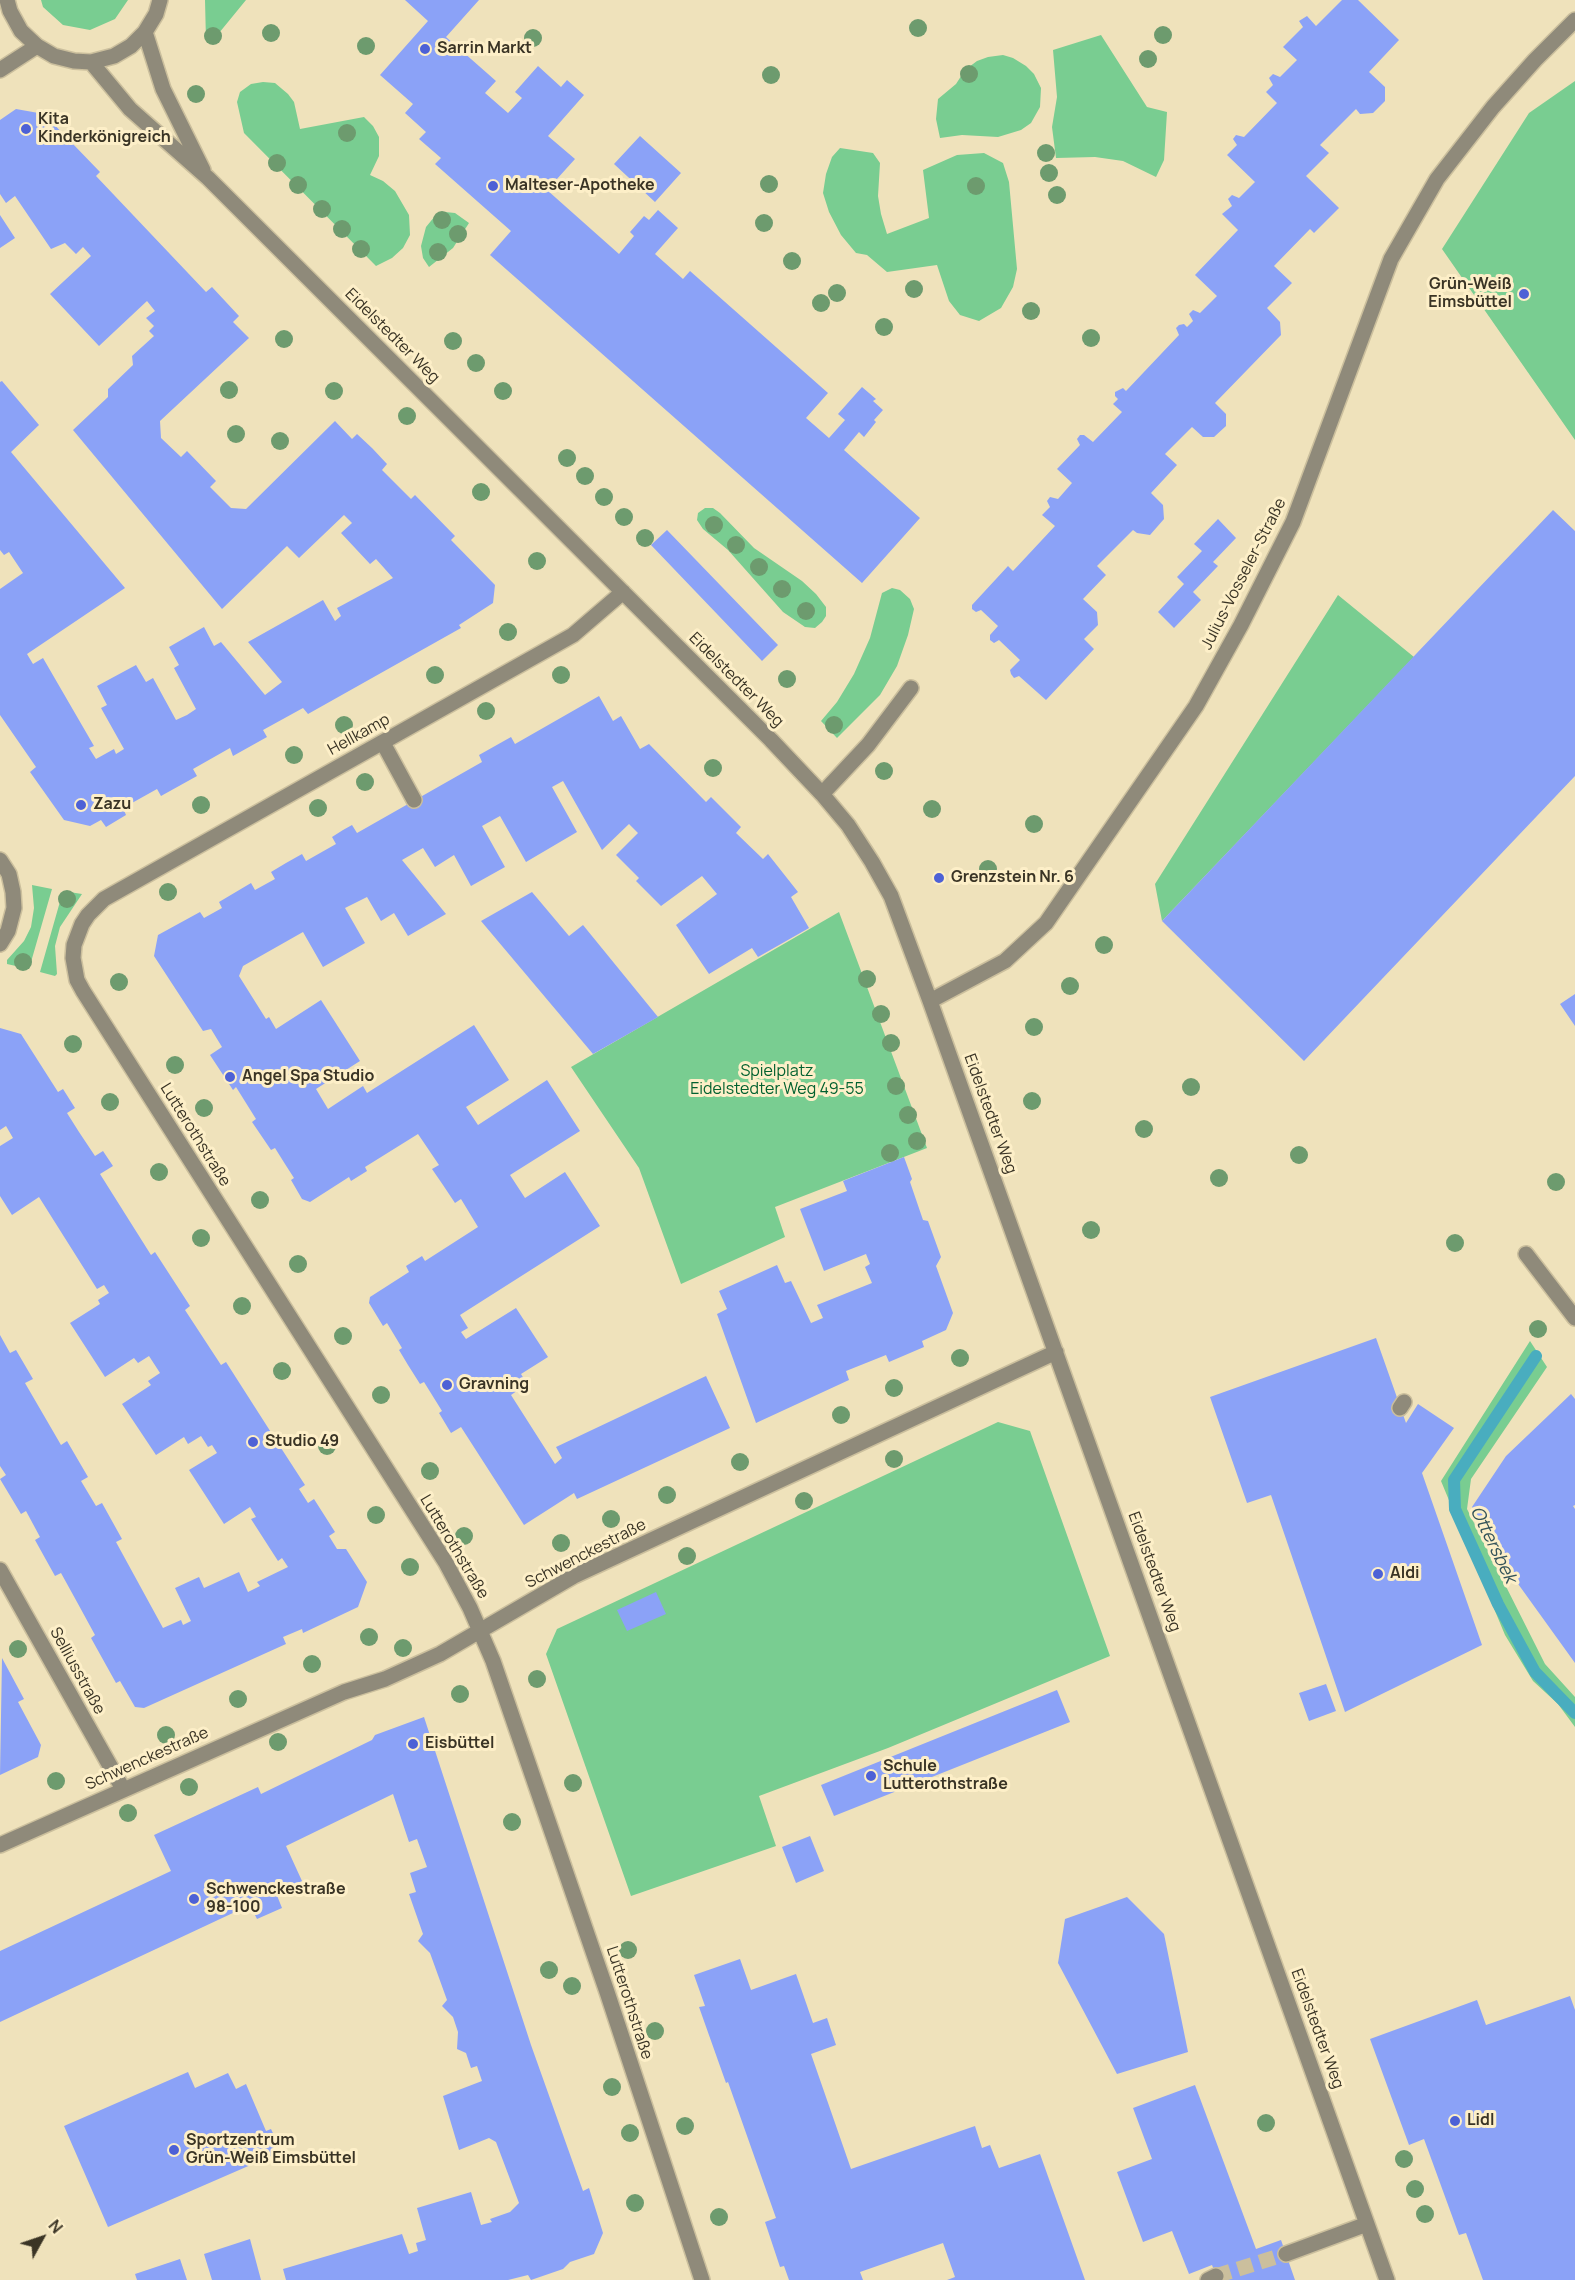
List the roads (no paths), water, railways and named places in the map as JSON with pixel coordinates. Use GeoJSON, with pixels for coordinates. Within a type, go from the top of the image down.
{"type":"FeatureCollection","features":[{"type":"Feature","properties":{"kind":"street"},"geometry":{"type":"LineString","coordinates":[[7,0],[10,11],[21,30],[37,46],[54,56],[91,62],[114,56],[131,46],[145,32],[156,14],[160,0]]}},
{"type":"Feature","properties":{"kind":"street","name":"Julius-Vosseler-Straße"},"geometry":{"type":"LineString","coordinates":[[930,1001],[1005,961],[1046,923],[1196,706],[1241,626],[1293,522],[1391,259],[1437,179],[1493,107],[1575,20]]}},
{"type":"Feature","properties":{"kind":"street","name":"Eidelstedter Weg"},"geometry":{"type":"LineString","coordinates":[[145,32],[163,89],[208,178]]}},
{"type":"Feature","properties":{"kind":"street"},"geometry":{"type":"LineString","coordinates":[[0,70],[37,46]]}},
{"type":"Feature","properties":{"kind":"street","name":"Eidelstedter Weg"},"geometry":{"type":"LineString","coordinates":[[91,62],[130,109],[208,178],[822,794],[860,843],[891,896],[1387,2280]]}},
{"type":"Feature","properties":{"kind":"street","name":"Hellkamp"},"geometry":{"type":"LineString","coordinates":[[104,899],[573,635],[623,592]]}},
{"type":"Feature","properties":{"kind":"street"},"geometry":{"type":"LineString","coordinates":[[822,794],[868,745],[911,688]]}},
{"type":"Feature","properties":{"kind":"street"},"geometry":{"type":"LineString","coordinates":[[382,743],[414,800]]}},
{"type":"Feature","properties":{"kind":"street"},"geometry":{"type":"LineString","coordinates":[[0,860],[9,874],[14,908],[8,931],[0,944]]}},
{"type":"Feature","properties":{"kind":"street","name":"Lutterothstraße"},"geometry":{"type":"LineString","coordinates":[[104,899],[82,924],[74,945],[74,968],[83,992],[446,1563],[481,1631],[607,1992],[696,2278]]}},
{"type":"Feature","properties":{"kind":"street"},"geometry":{"type":"LineString","coordinates":[[1526,1254],[1575,1318]]}},
{"type":"Feature","properties":{"kind":"street","name":"Schwenckestraße"},"geometry":{"type":"LineString","coordinates":[[0,1845],[344,1692],[385,1679],[440,1654],[574,1576],[1056,1352]]}},
{"type":"Feature","properties":{"kind":"street","name":"Selliusstraße"},"geometry":{"type":"LineString","coordinates":[[0,1570],[123,1789]]}},
{"type":"Feature","properties":{"kind":"street"},"geometry":{"type":"LineString","coordinates":[[1286,2254],[1367,2224]]}},
{"type":"Feature","properties":{"kind":"waterway","name":"Ottersbek"},"geometry":{"type":"LineString","coordinates":[[1536,1356],[1454,1480],[1455,1509],[1498,1604],[1535,1672],[1575,1713]]}},
{"type":"Feature","properties":{"kind":"tunnel"},"geometry":{"type":"LineString","coordinates":[[1216,2276],[1286,2254]]}},
{"type":"Feature","properties":{"kind":"place","name":"Sarrin Markt"},"geometry":{"type":"Point","coordinates":[425,49]}},
{"type":"Feature","properties":{"kind":"place","name":"Kita Kinderkönigreich"},"geometry":{"type":"Point","coordinates":[26,129]}},
{"type":"Feature","properties":{"kind":"place","name":"Malteser-Apotheke"},"geometry":{"type":"Point","coordinates":[493,186]}},
{"type":"Feature","properties":{"kind":"place","name":"Grün-Weiß Eimsbüttel"},"geometry":{"type":"Point","coordinates":[1524,294]}},
{"type":"Feature","properties":{"kind":"place","name":"Zazu"},"geometry":{"type":"Point","coordinates":[81,805]}},
{"type":"Feature","properties":{"kind":"place","name":"Grenzstein Nr. 6"},"geometry":{"type":"Point","coordinates":[939,878]}},
{"type":"Feature","properties":{"kind":"place","name":"Angel Spa Studio"},"geometry":{"type":"Point","coordinates":[230,1077]}},
{"type":"Feature","properties":{"kind":"place","name":"Gravning"},"geometry":{"type":"Point","coordinates":[447,1385]}},
{"type":"Feature","properties":{"kind":"place","name":"Studio 49"},"geometry":{"type":"Point","coordinates":[253,1442]}},
{"type":"Feature","properties":{"kind":"place","name":"Aldi"},"geometry":{"type":"Point","coordinates":[1378,1574]}},
{"type":"Feature","properties":{"kind":"place","name":"Eisbüttel"},"geometry":{"type":"Point","coordinates":[413,1744]}},
{"type":"Feature","properties":{"kind":"place","name":"Schule Lutterothstraße"},"geometry":{"type":"Point","coordinates":[871,1776]}},
{"type":"Feature","properties":{"kind":"place","name":"Schwenckestraße 98-100"},"geometry":{"type":"Point","coordinates":[194,1899]}},
{"type":"Feature","properties":{"kind":"place","name":"Lidl"},"geometry":{"type":"Point","coordinates":[1455,2121]}},
{"type":"Feature","properties":{"kind":"place","name":"Sportzentrum Grün-Weiß Eimsbüttel"},"geometry":{"type":"Point","coordinates":[174,2150]}},
{"type":"Feature","properties":{"kind":"park label","name":"Spielplatz Eidelstedter Weg 49-55"},"geometry":{"type":"Point","coordinates":[777,1081]}}]}
